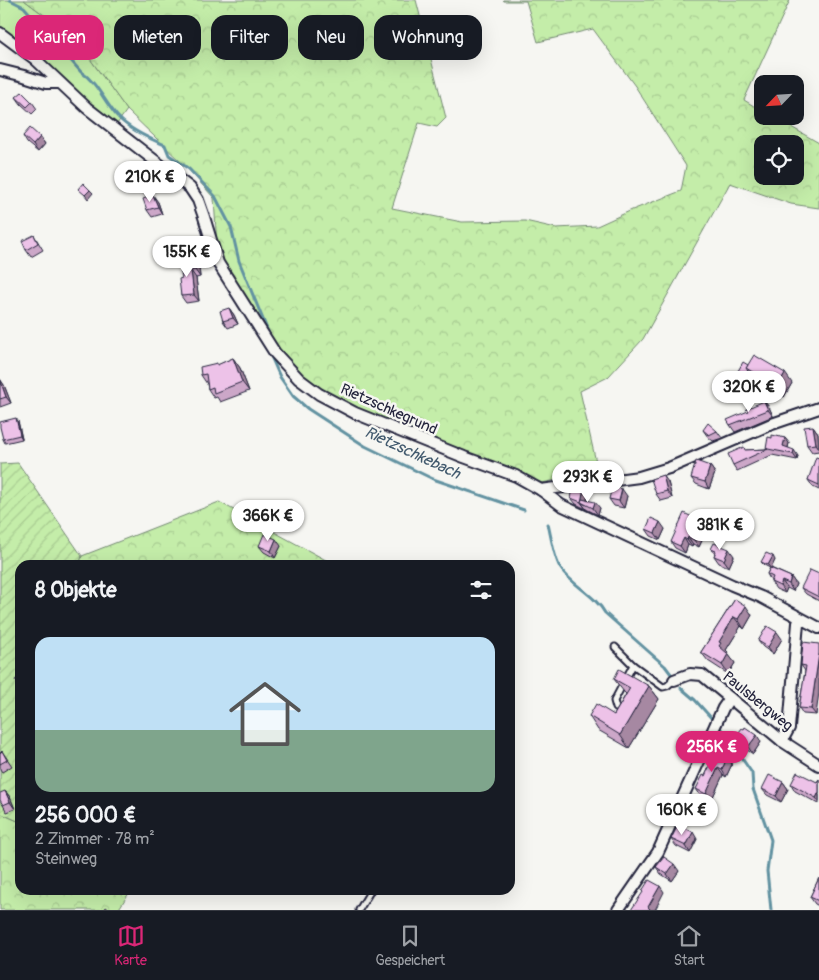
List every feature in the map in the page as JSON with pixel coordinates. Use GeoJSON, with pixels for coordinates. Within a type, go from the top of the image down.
{"type":"FeatureCollection","features":[{"type":"Feature","properties":{"kind":"street","name":"Rietzschkegrund"},"geometry":{"type":"LineString","coordinates":[[0,34],[35,59],[58,83],[87,108],[190,188],[198,200],[218,263],[275,353],[299,379],[319,394],[355,413],[464,458],[516,476],[541,490],[561,505],[761,597],[819,628]]}},
{"type":"Feature","properties":{"kind":"street"},"geometry":{"type":"LineString","coordinates":[[0,70],[46,83],[58,83]]}},
{"type":"Feature","properties":{"kind":"street"},"geometry":{"type":"LineString","coordinates":[[541,490],[639,477],[669,468],[770,425],[819,408]]}},
{"type":"Feature","properties":{"kind":"street"},"geometry":{"type":"LineString","coordinates":[[782,740],[789,728],[798,623],[801,619]]}},
{"type":"Feature","properties":{"kind":"street","name":"Paulsbergweg"},"geometry":{"type":"LineString","coordinates":[[674,680],[683,675],[694,673],[702,675],[782,740],[819,766]]}},
{"type":"Feature","properties":{"kind":"street"},"geometry":{"type":"LineString","coordinates":[[618,910],[658,852],[723,708],[730,698]]}},
{"type":"Feature","properties":{"kind":"lane"},"geometry":{"type":"LineString","coordinates":[[615,647],[633,665],[663,687],[674,680]]}},
{"type":"Feature","properties":{"kind":"lane"},"geometry":{"type":"LineString","coordinates":[[616,708],[614,700],[633,665]]}},
{"type":"Feature","properties":{"kind":"lane"},"geometry":{"type":"LineString","coordinates":[[359,910],[369,895]]}},
{"type":"Feature","properties":{"kind":"green space"},"geometry":{"type":"Polygon","coordinates":[[[0,0],[24,0],[44,15],[15,15],[15,39],[0,28],[0,0]]]}},
{"type":"Feature","properties":{"kind":"green space"},"geometry":{"type":"Polygon","coordinates":[[[24,0],[416,0],[420,15],[374,15],[374,60],[431,60],[446,118],[437,127],[419,123],[392,208],[462,222],[525,221],[556,228],[597,226],[681,191],[686,166],[635,86],[593,29],[538,42],[526,1],[503,0],[790,0],[744,100],[754,106],[754,125],[788,125],[819,143],[819,208],[791,204],[730,183],[643,339],[608,377],[580,391],[598,471],[542,483],[319,394],[275,353],[218,263],[214,198],[187,168],[127,110],[91,60],[104,60],[104,15],[44,15],[24,0]]]}},
{"type":"Feature","properties":{"kind":"green space"},"geometry":{"type":"Polygon","coordinates":[[[43,60],[91,60],[127,110],[117,124],[63,82],[43,60]]]}},
{"type":"Feature","properties":{"kind":"green space"},"geometry":{"type":"Polygon","coordinates":[[[18,463],[82,556],[81,560],[15,560],[15,820],[0,813],[0,464],[18,463]]]}},
{"type":"Feature","properties":{"kind":"green space"},"geometry":{"type":"Polygon","coordinates":[[[219,502],[326,560],[81,560],[82,556],[219,502]]]}},
{"type":"Feature","properties":{"kind":"green space"},"geometry":{"type":"Polygon","coordinates":[[[0,813],[15,820],[15,895],[128,895],[118,910],[0,910],[0,813]]]}},
{"type":"Feature","properties":{"kind":"building"},"geometry":{"type":"Polygon","coordinates":[[[22,92],[32,102],[27,107],[16,97],[22,92]]]}},
{"type":"Feature","properties":{"kind":"building"},"geometry":{"type":"Polygon","coordinates":[[[30,128],[40,137],[33,145],[23,136],[30,128]]]}},
{"type":"Feature","properties":{"kind":"building"},"geometry":{"type":"Polygon","coordinates":[[[132,166],[137,172],[141,169],[146,175],[142,178],[146,184],[140,188],[127,170],[132,166]]]}},
{"type":"Feature","properties":{"kind":"building"},"geometry":{"type":"Polygon","coordinates":[[[83,183],[90,190],[85,195],[78,189],[83,183]]]}},
{"type":"Feature","properties":{"kind":"building"},"geometry":{"type":"Polygon","coordinates":[[[153,195],[158,207],[147,210],[143,199],[153,195]]]}},
{"type":"Feature","properties":{"kind":"building"},"geometry":{"type":"Polygon","coordinates":[[[34,235],[38,243],[26,250],[22,241],[34,235]]]}},
{"type":"Feature","properties":{"kind":"building"},"geometry":{"type":"Polygon","coordinates":[[[194,260],[195,270],[191,271],[194,295],[181,296],[179,279],[182,278],[179,262],[194,260]]]}},
{"type":"Feature","properties":{"kind":"building"},"geometry":{"type":"Polygon","coordinates":[[[229,308],[233,318],[223,321],[220,311],[229,308]]]}},
{"type":"Feature","properties":{"kind":"building"},"geometry":{"type":"Polygon","coordinates":[[[754,355],[785,373],[777,387],[746,368],[754,355]]]}},
{"type":"Feature","properties":{"kind":"building"},"geometry":{"type":"Polygon","coordinates":[[[233,358],[242,382],[214,393],[213,387],[208,389],[206,374],[201,375],[200,367],[217,363],[217,365],[233,358]]]}},
{"type":"Feature","properties":{"kind":"building"},"geometry":{"type":"Polygon","coordinates":[[[743,362],[748,365],[746,368],[748,371],[745,375],[738,371],[743,362]]]}},
{"type":"Feature","properties":{"kind":"building"},"geometry":{"type":"Polygon","coordinates":[[[0,380],[6,397],[0,399],[0,380]]]}},
{"type":"Feature","properties":{"kind":"building"},"geometry":{"type":"Polygon","coordinates":[[[764,401],[768,410],[730,425],[727,420],[748,411],[746,409],[764,401]]]}},
{"type":"Feature","properties":{"kind":"building"},"geometry":{"type":"Polygon","coordinates":[[[16,418],[20,435],[3,439],[0,422],[16,418]]]}},
{"type":"Feature","properties":{"kind":"building"},"geometry":{"type":"Polygon","coordinates":[[[708,423],[717,431],[709,435],[703,430],[708,423]]]}},
{"type":"Feature","properties":{"kind":"building"},"geometry":{"type":"Polygon","coordinates":[[[813,426],[816,444],[807,445],[804,427],[813,426]]]}},
{"type":"Feature","properties":{"kind":"building"},"geometry":{"type":"Polygon","coordinates":[[[772,435],[785,438],[783,446],[794,450],[793,454],[766,449],[768,437],[772,438],[772,435]]]}},
{"type":"Feature","properties":{"kind":"building"},"geometry":{"type":"Polygon","coordinates":[[[744,447],[745,450],[768,449],[733,465],[728,454],[744,447]]]}},
{"type":"Feature","properties":{"kind":"building"},"geometry":{"type":"Polygon","coordinates":[[[816,457],[819,458],[819,485],[808,480],[816,457]]]}},
{"type":"Feature","properties":{"kind":"building"},"geometry":{"type":"Polygon","coordinates":[[[696,461],[710,466],[705,482],[691,478],[696,461]]]}},
{"type":"Feature","properties":{"kind":"building"},"geometry":{"type":"Polygon","coordinates":[[[663,475],[667,491],[656,494],[651,479],[663,475]]]}},
{"type":"Feature","properties":{"kind":"building"},"geometry":{"type":"Polygon","coordinates":[[[585,484],[581,502],[571,498],[574,485],[585,484]]]}},
{"type":"Feature","properties":{"kind":"building"},"geometry":{"type":"Polygon","coordinates":[[[612,487],[622,489],[619,501],[609,499],[612,487]]]}},
{"type":"Feature","properties":{"kind":"building"},"geometry":{"type":"Polygon","coordinates":[[[582,499],[595,502],[593,508],[581,502],[582,499]]]}},
{"type":"Feature","properties":{"kind":"building"},"geometry":{"type":"Polygon","coordinates":[[[684,513],[696,519],[694,524],[700,527],[694,540],[688,537],[687,540],[684,538],[680,546],[671,542],[684,513]]]}},
{"type":"Feature","properties":{"kind":"building"},"geometry":{"type":"Polygon","coordinates":[[[651,518],[660,522],[655,533],[646,529],[651,518]]]}},
{"type":"Feature","properties":{"kind":"building"},"geometry":{"type":"Polygon","coordinates":[[[264,534],[276,539],[271,551],[259,546],[264,534]]]}},
{"type":"Feature","properties":{"kind":"building"},"geometry":{"type":"Polygon","coordinates":[[[714,543],[729,549],[724,560],[714,556],[716,551],[711,549],[714,543]]]}},
{"type":"Feature","properties":{"kind":"building"},"geometry":{"type":"Polygon","coordinates":[[[766,553],[773,556],[768,565],[761,562],[766,553]]]}},
{"type":"Feature","properties":{"kind":"building"},"geometry":{"type":"Polygon","coordinates":[[[770,568],[791,577],[789,584],[782,581],[780,586],[771,582],[773,577],[767,574],[770,568]]]}},
{"type":"Feature","properties":{"kind":"building"},"geometry":{"type":"Polygon","coordinates":[[[810,570],[819,574],[819,597],[801,588],[810,570]]]}},
{"type":"Feature","properties":{"kind":"building"},"geometry":{"type":"Polygon","coordinates":[[[735,599],[746,606],[738,619],[734,617],[719,642],[721,643],[719,646],[728,654],[722,665],[701,652],[735,599]]]}},
{"type":"Feature","properties":{"kind":"building"},"geometry":{"type":"Polygon","coordinates":[[[767,626],[777,632],[768,647],[758,641],[767,626]]]}},
{"type":"Feature","properties":{"kind":"building"},"geometry":{"type":"Polygon","coordinates":[[[803,642],[819,644],[811,709],[799,708],[806,666],[801,665],[803,642]]]}},
{"type":"Feature","properties":{"kind":"building"},"geometry":{"type":"Polygon","coordinates":[[[619,669],[649,686],[620,735],[589,716],[596,704],[614,715],[630,688],[614,679],[619,669]]]}},
{"type":"Feature","properties":{"kind":"building"},"geometry":{"type":"Polygon","coordinates":[[[745,727],[757,735],[748,747],[736,739],[742,728],[744,729],[745,727]]]}},
{"type":"Feature","properties":{"kind":"building"},"geometry":{"type":"Polygon","coordinates":[[[2,751],[7,760],[0,764],[0,753],[2,751]]]}},
{"type":"Feature","properties":{"kind":"building"},"geometry":{"type":"Polygon","coordinates":[[[716,752],[727,757],[722,770],[718,768],[706,794],[696,789],[703,775],[705,776],[716,752]]]}},
{"type":"Feature","properties":{"kind":"building"},"geometry":{"type":"Polygon","coordinates":[[[797,772],[817,782],[819,779],[819,794],[816,798],[791,784],[797,772]]]}},
{"type":"Feature","properties":{"kind":"building"},"geometry":{"type":"Polygon","coordinates":[[[769,775],[783,782],[776,796],[762,789],[769,775]]]}},
{"type":"Feature","properties":{"kind":"building"},"geometry":{"type":"Polygon","coordinates":[[[5,791],[10,802],[3,805],[0,800],[0,793],[5,791]]]}},
{"type":"Feature","properties":{"kind":"building"},"geometry":{"type":"Polygon","coordinates":[[[678,825],[693,832],[686,846],[671,839],[678,825]]]}},
{"type":"Feature","properties":{"kind":"building"},"geometry":{"type":"Polygon","coordinates":[[[664,857],[674,864],[667,874],[656,867],[664,857]]]}},
{"type":"Feature","properties":{"kind":"building"},"geometry":{"type":"Polygon","coordinates":[[[819,878],[819,901],[810,897],[819,878]]]}},
{"type":"Feature","properties":{"kind":"building"},"geometry":{"type":"Polygon","coordinates":[[[649,880],[660,886],[648,907],[650,909],[631,910],[643,892],[649,880]]]}},
{"type":"Feature","properties":{"kind":"waterway","name":"Rietzschkebach"},"geometry":{"type":"LineString","coordinates":[[10,0],[24,7],[81,72],[87,76],[113,111],[128,126],[165,145],[169,155],[189,169],[215,196],[231,227],[239,261],[269,334]]}},
{"type":"Feature","properties":{"kind":"waterway","name":"Rietzschkebach"},"geometry":{"type":"LineString","coordinates":[[270,354],[280,377],[293,396],[308,409],[365,446],[433,479],[524,510]]}},
{"type":"Feature","properties":{"kind":"waterway","name":"Rietzschkebach"},"geometry":{"type":"LineString","coordinates":[[548,524],[556,559],[561,569],[596,601],[605,613],[665,666],[671,674]]}},
{"type":"Feature","properties":{"kind":"waterway","name":"Rietzschkebach"},"geometry":{"type":"LineString","coordinates":[[681,688],[714,721]]}},
{"type":"Feature","properties":{"kind":"waterway","name":"Rietzschkebach"},"geometry":{"type":"LineString","coordinates":[[718,726],[752,773],[753,789],[771,840],[767,871],[771,910]]}}]}
